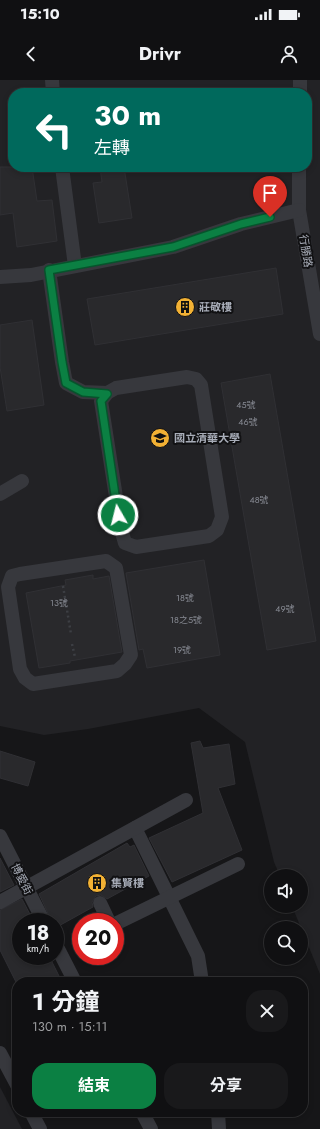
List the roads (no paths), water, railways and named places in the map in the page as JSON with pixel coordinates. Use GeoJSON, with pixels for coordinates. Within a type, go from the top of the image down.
{"type":"FeatureCollection","features":[{"type":"Feature","properties":{"kind":"lane"},"geometry":{"type":"LineString","coordinates":[[63,172],[75,266]]}},
{"type":"Feature","properties":{"kind":"lane","name":"行勝路"},"geometry":{"type":"LineString","coordinates":[[300,172],[299,210],[320,334]]}},
{"type":"Feature","properties":{"kind":"lane"},"geometry":{"type":"LineString","coordinates":[[0,277],[31,275],[49,270],[173,247],[241,224],[299,210]]}},
{"type":"Feature","properties":{"kind":"lane"},"geometry":{"type":"LineString","coordinates":[[49,270],[66,383],[83,392],[107,394],[116,388],[187,377],[196,379],[201,385],[222,517],[217,530],[209,536],[136,547],[125,543],[121,530],[101,401],[107,394]]}},
{"type":"Feature","properties":{"kind":"lane"},"geometry":{"type":"LineString","coordinates":[[0,494],[22,481]]}},
{"type":"Feature","properties":{"kind":"lane"},"geometry":{"type":"LineString","coordinates":[[106,561],[116,568],[131,655],[125,664],[117,670],[33,684],[25,678],[20,669],[8,587],[12,576],[60,568],[106,561]]}},
{"type":"Feature","properties":{"kind":"lane"},"geometry":{"type":"LineString","coordinates":[[0,902],[186,800]]}},
{"type":"Feature","properties":{"kind":"lane"},"geometry":{"type":"LineString","coordinates":[[135,828],[198,956],[201,977]]}},
{"type":"Feature","properties":{"kind":"lane","name":"博愛街"},"geometry":{"type":"LineString","coordinates":[[0,836],[40,913]]}},
{"type":"Feature","properties":{"kind":"lane"},"geometry":{"type":"LineString","coordinates":[[124,920],[238,864]]}},
{"type":"Feature","properties":{"kind":"lane"},"geometry":{"type":"LineString","coordinates":[[100,903],[105,913]]}},
{"type":"Feature","properties":{"kind":"lane"},"geometry":{"type":"LineString","coordinates":[[64,960],[72,977]]}},
{"type":"Feature","properties":{"kind":"lane"},"geometry":{"type":"LineString","coordinates":[[0,1053],[12,1076]]}},
{"type":"Feature","properties":{"kind":"lane"},"geometry":{"type":"LineString","coordinates":[[34,1117],[40,1129]]}},
{"type":"Feature","properties":{"kind":"lane"},"geometry":{"type":"LineString","coordinates":[[145,1117],[151,1129]]}},
{"type":"Feature","properties":{"kind":"lane"},"geometry":{"type":"LineString","coordinates":[[218,1117],[219,1129]]}},
{"type":"Feature","properties":{"kind":"place","name":"莊敬樓"},"geometry":{"type":"Point","coordinates":[185,307]}},
{"type":"Feature","properties":{"kind":"place","name":"國立清華大學"},"geometry":{"type":"Point","coordinates":[160,438]}},
{"type":"Feature","properties":{"kind":"place","name":"集賢樓"},"geometry":{"type":"Point","coordinates":[97,883]}}]}
